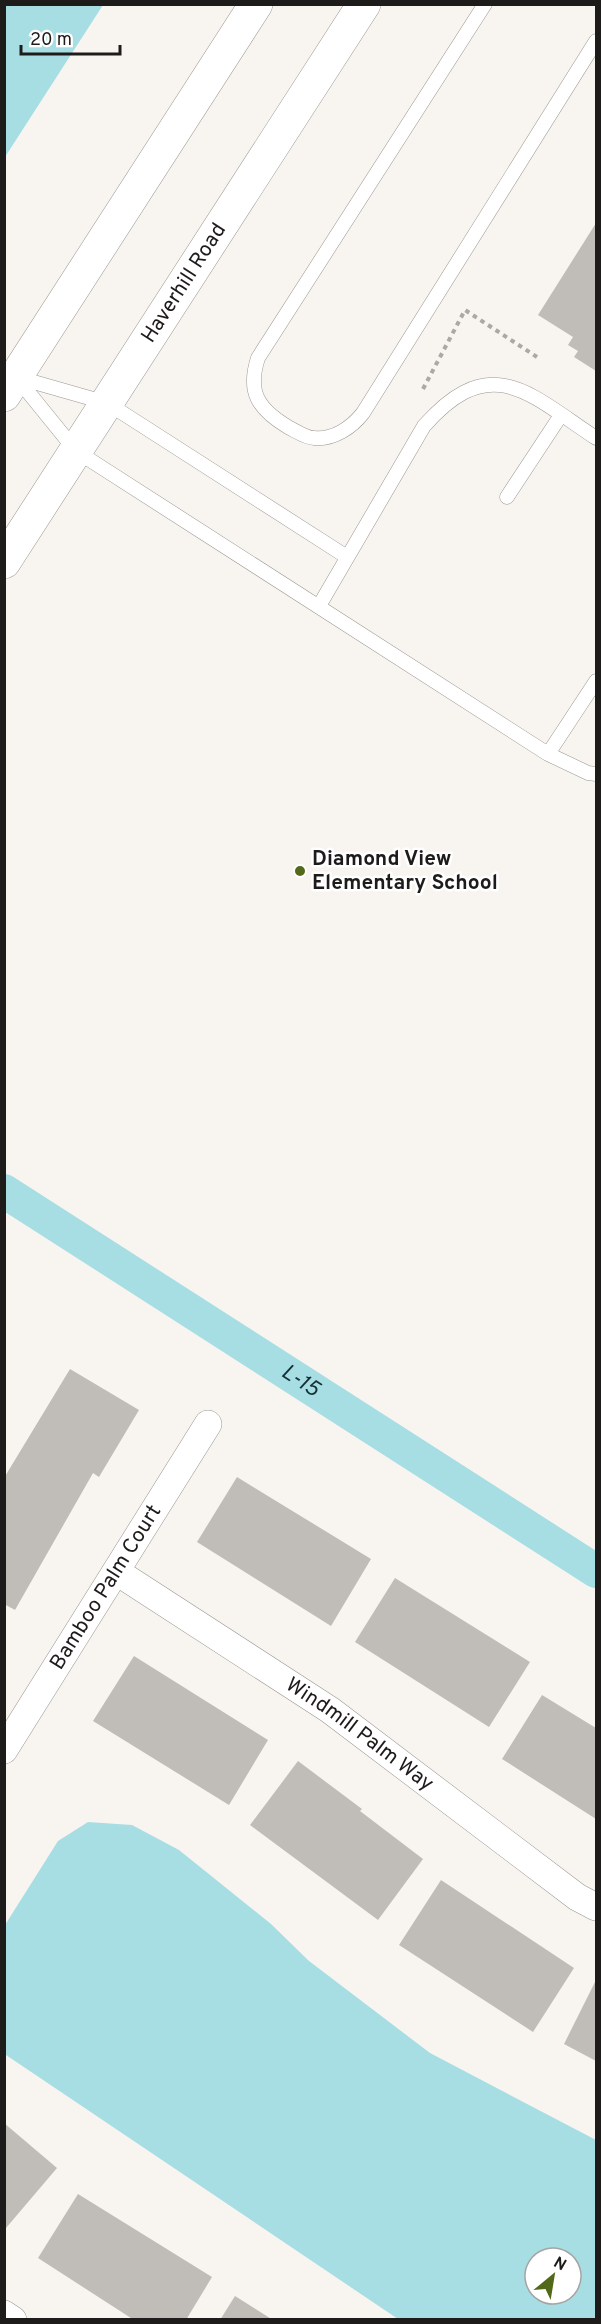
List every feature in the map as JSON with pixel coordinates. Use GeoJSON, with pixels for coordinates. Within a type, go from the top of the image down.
{"type":"FeatureCollection","features":[{"type":"Feature","properties":{"kind":"street"},"geometry":{"type":"LineString","coordinates":[[10,386],[256,4]]}},
{"type":"Feature","properties":{"kind":"street","name":"Haverhill Road"},"geometry":{"type":"LineString","coordinates":[[4,562],[364,4]]}},
{"type":"Feature","properties":{"kind":"street","name":"Bamboo Palm Court"},"geometry":{"type":"LineString","coordinates":[[4,1750],[208,1424]]}},
{"type":"Feature","properties":{"kind":"street","name":"Windmill Palm Way"},"geometry":{"type":"LineString","coordinates":[[117,1572],[330,1710],[577,1897],[597,1907]]}},
{"type":"Feature","properties":{"kind":"street"},"geometry":{"type":"LineString","coordinates":[[4,2314],[13,2319]]}},
{"type":"Feature","properties":{"kind":"lane"},"geometry":{"type":"LineString","coordinates":[[485,4],[258,358],[253,373],[253,388],[258,400],[266,411],[297,432],[314,438],[336,434],[354,424],[363,413],[597,41]]}},
{"type":"Feature","properties":{"kind":"lane"},"geometry":{"type":"LineString","coordinates":[[319,606],[424,426],[442,405],[466,390],[496,383],[521,390],[597,438]]}},
{"type":"Feature","properties":{"kind":"lane"},"geometry":{"type":"LineString","coordinates":[[10,386],[107,403],[347,557]]}},
{"type":"Feature","properties":{"kind":"lane"},"geometry":{"type":"LineString","coordinates":[[10,386],[76,451],[548,754],[588,773],[597,774]]}},
{"type":"Feature","properties":{"kind":"lane"},"geometry":{"type":"LineString","coordinates":[[507,497],[561,416]]}},
{"type":"Feature","properties":{"kind":"lane"},"geometry":{"type":"LineString","coordinates":[[548,754],[597,681]]}},
{"type":"Feature","properties":{"kind":"path"},"geometry":{"type":"LineString","coordinates":[[423,389],[465,310],[537,357]]}},
{"type":"Feature","properties":{"kind":"water"},"geometry":{"type":"Polygon","coordinates":[[[4,5],[103,5],[5,157],[4,5]]]}},
{"type":"Feature","properties":{"kind":"water"},"geometry":{"type":"Polygon","coordinates":[[[88,1822],[132,1825],[179,1850],[271,1924],[309,1961],[430,2053],[596,2140],[596,2319],[398,2319],[6,2055],[5,1925],[58,1841],[88,1822]]]}},
{"type":"Feature","properties":{"kind":"building"},"geometry":{"type":"Polygon","coordinates":[[[596,223],[596,371],[574,357],[578,351],[568,345],[573,337],[538,315],[596,223]]]}},
{"type":"Feature","properties":{"kind":"building"},"geometry":{"type":"Polygon","coordinates":[[[70,1369],[139,1410],[99,1477],[93,1473],[15,1610],[4,1604],[4,1478],[70,1369]]]}},
{"type":"Feature","properties":{"kind":"building"},"geometry":{"type":"Polygon","coordinates":[[[237,1477],[371,1559],[331,1626],[197,1542],[237,1477]]]}},
{"type":"Feature","properties":{"kind":"building"},"geometry":{"type":"Polygon","coordinates":[[[395,1578],[530,1662],[489,1727],[355,1642],[395,1578]]]}},
{"type":"Feature","properties":{"kind":"building"},"geometry":{"type":"Polygon","coordinates":[[[134,1656],[268,1740],[229,1805],[93,1721],[134,1656]]]}},
{"type":"Feature","properties":{"kind":"building"},"geometry":{"type":"Polygon","coordinates":[[[542,1695],[596,1728],[596,1819],[502,1759],[542,1695]]]}},
{"type":"Feature","properties":{"kind":"building"},"geometry":{"type":"Polygon","coordinates":[[[298,1761],[423,1859],[378,1920],[250,1825],[298,1761]]]}},
{"type":"Feature","properties":{"kind":"building"},"geometry":{"type":"Polygon","coordinates":[[[441,1880],[574,1968],[533,2032],[399,1945],[441,1880]]]}},
{"type":"Feature","properties":{"kind":"building"},"geometry":{"type":"Polygon","coordinates":[[[596,1980],[596,2061],[564,2044],[596,1980]]]}},
{"type":"Feature","properties":{"kind":"building"},"geometry":{"type":"Polygon","coordinates":[[[4,2123],[57,2168],[6,2228],[4,2227],[4,2123]]]}},
{"type":"Feature","properties":{"kind":"building"},"geometry":{"type":"Polygon","coordinates":[[[78,2194],[212,2277],[186,2320],[134,2320],[38,2258],[78,2194]]]}},
{"type":"Feature","properties":{"kind":"building"},"geometry":{"type":"Polygon","coordinates":[[[235,2296],[273,2320],[220,2320],[235,2296]]]}},
{"type":"Feature","properties":{"kind":"waterway","name":"L-15"},"geometry":{"type":"LineString","coordinates":[[4,1191],[596,1571]]}},
{"type":"Feature","properties":{"kind":"place","name":"Diamond View Elementary School"},"geometry":{"type":"Point","coordinates":[300,871]}}]}
